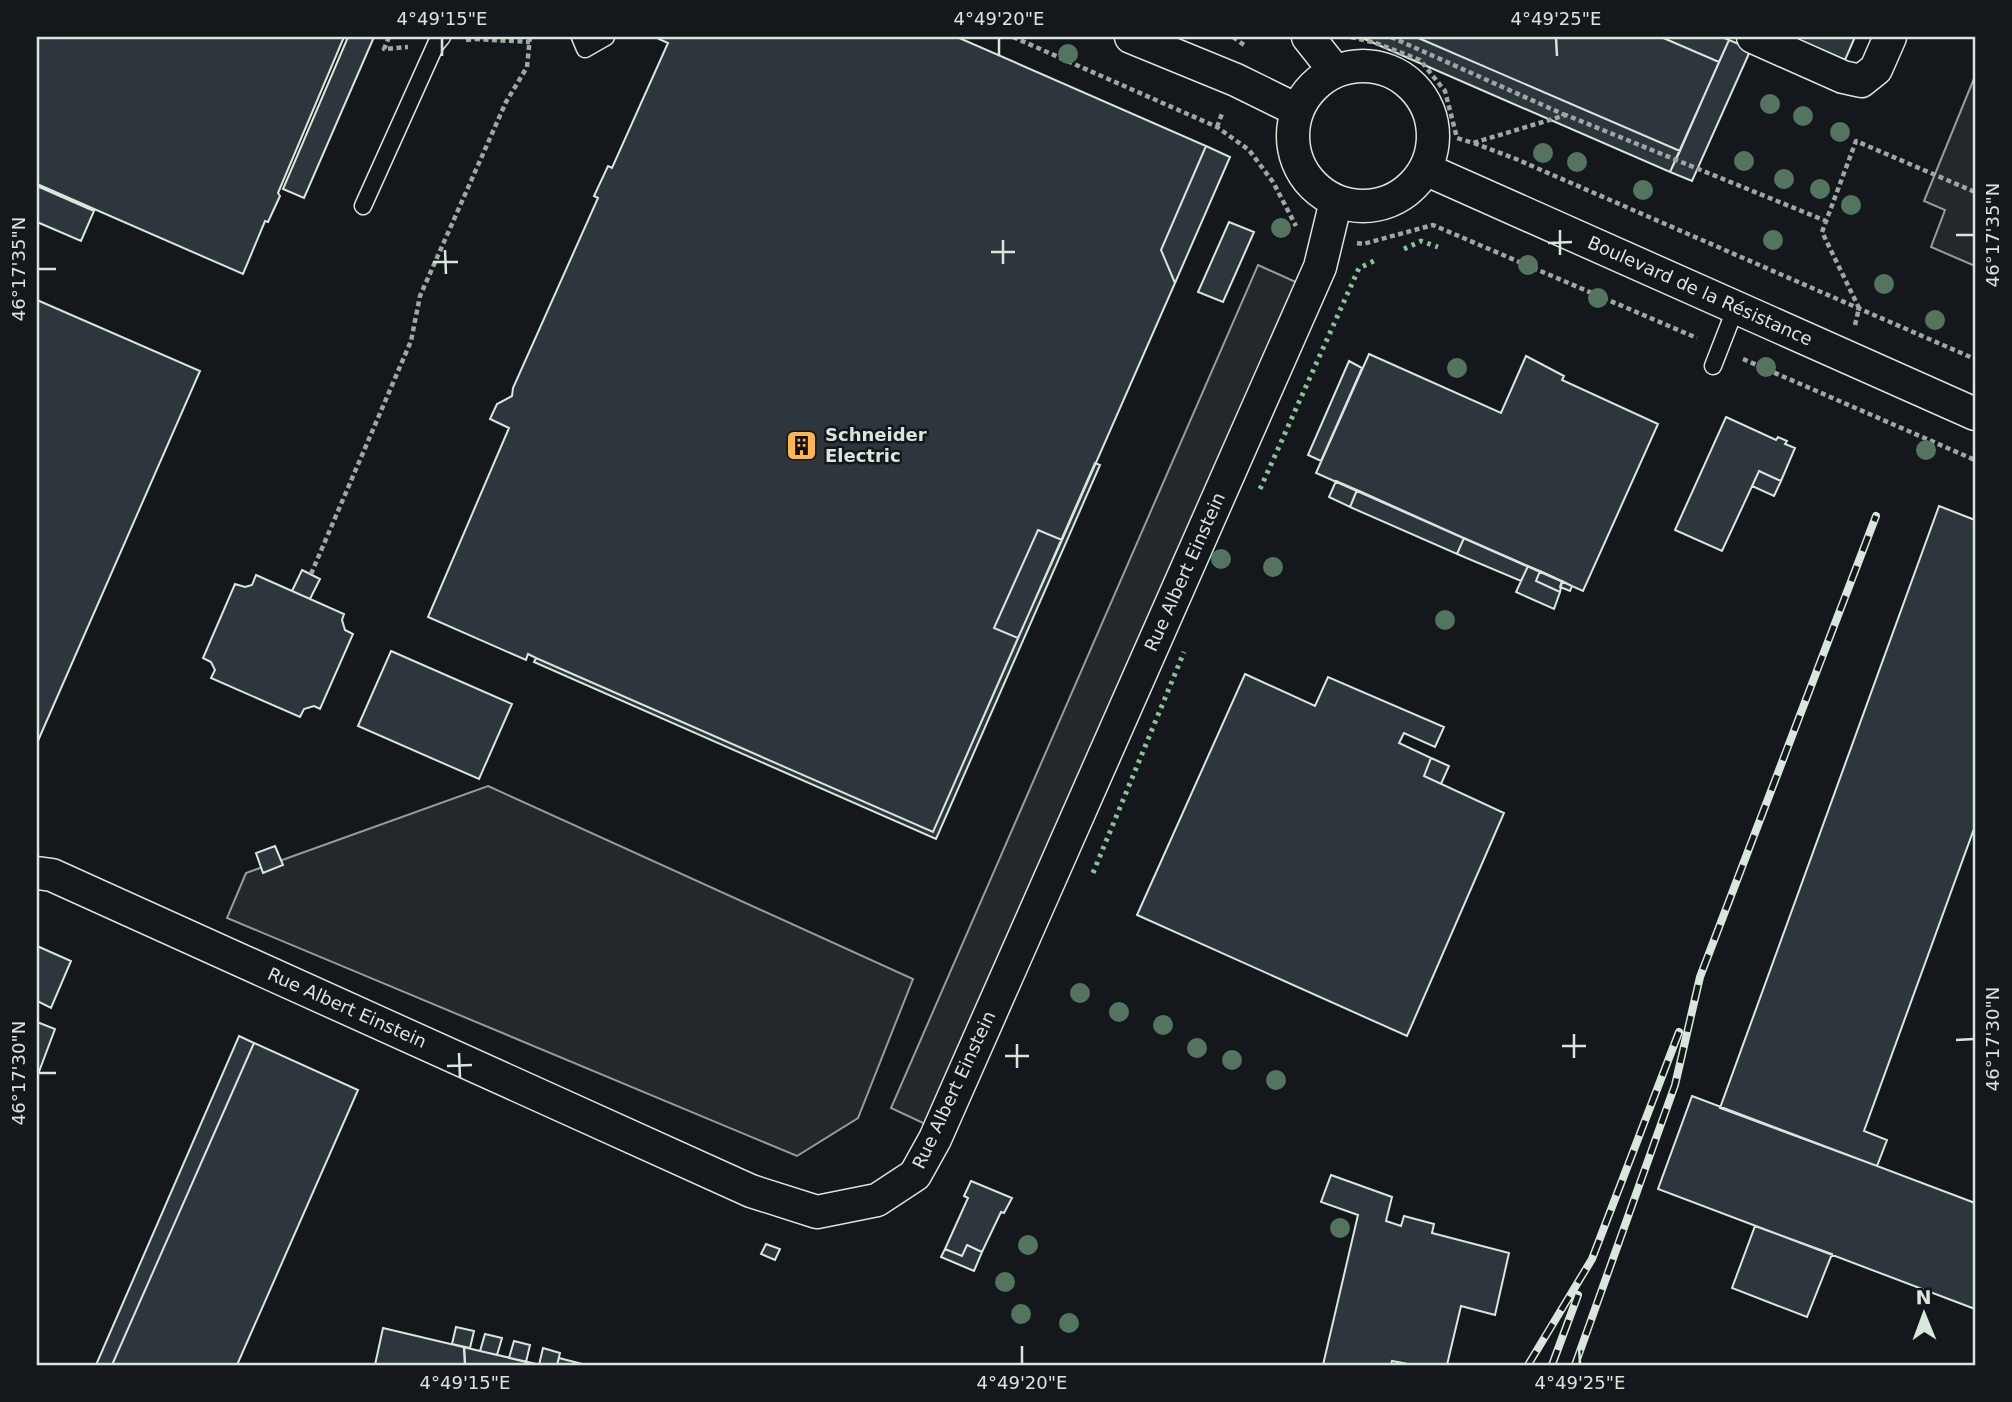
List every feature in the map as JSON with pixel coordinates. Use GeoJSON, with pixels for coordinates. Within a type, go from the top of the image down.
{"type":"FeatureCollection","features":[{"type":"Feature","properties":{"kind":"street"},"geometry":{"type":"LineString","coordinates":[[1131,37],[1236,80],[1297,110]]}},
{"type":"Feature","properties":{"kind":"street"},"geometry":{"type":"LineString","coordinates":[[1308,37],[1335,71]]}},
{"type":"Feature","properties":{"kind":"street"},"geometry":{"type":"LineString","coordinates":[[1753,37],[1843,77],[1861,81],[1876,69],[1890,37]]}},
{"type":"Feature","properties":{"kind":"street"},"geometry":{"type":"LineString","coordinates":[[1357,66],[1380,68],[1401,78],[1418,93],[1429,113],[1433,135],[1432,149],[1425,169],[1402,194],[1381,204],[1358,206],[1336,201],[1317,190],[1303,173],[1294,153],[1292,132],[1297,110],[1306,94],[1319,81],[1335,71],[1357,66]]}},
{"type":"Feature","properties":{"kind":"street","name":"Boulevard de la Résistance"},"geometry":{"type":"LineString","coordinates":[[1425,169],[1975,414]]}},
{"type":"Feature","properties":{"kind":"street","name":"Rue Albert Einstein"},"geometry":{"type":"LineString","coordinates":[[37,873],[52,875],[751,1191],[817,1212],[877,1200],[915,1175],[935,1139],[1320,267],[1336,201]]}},
{"type":"Feature","properties":{"kind":"lane"},"geometry":{"type":"LineString","coordinates":[[363,206],[436,44],[442,37]]}},
{"type":"Feature","properties":{"kind":"lane"},"geometry":{"type":"LineString","coordinates":[[582,43],[606,37]]}},
{"type":"Feature","properties":{"kind":"lane"},"geometry":{"type":"LineString","coordinates":[[1713,366],[1736,307]]}},
{"type":"Feature","properties":{"kind":"path"},"geometry":{"type":"LineString","coordinates":[[384,49],[389,37]]}},
{"type":"Feature","properties":{"kind":"path"},"geometry":{"type":"LineString","coordinates":[[1013,37],[1217,127],[1249,150],[1273,182],[1296,228],[1327,238],[1363,244],[1433,225],[1975,460]]}},
{"type":"Feature","properties":{"kind":"path"},"geometry":{"type":"LineString","coordinates":[[1351,37],[1376,43],[1420,60],[1445,91],[1457,138],[1516,159],[1975,359]]}},
{"type":"Feature","properties":{"kind":"path"},"geometry":{"type":"LineString","coordinates":[[1391,37],[1566,115],[1826,221]]}},
{"type":"Feature","properties":{"kind":"path"},"geometry":{"type":"LineString","coordinates":[[311,574],[411,341],[420,296],[506,102],[527,67],[530,40],[475,39]]}},
{"type":"Feature","properties":{"kind":"path"},"geometry":{"type":"LineString","coordinates":[[1473,143],[1566,115]]}},
{"type":"Feature","properties":{"kind":"path"},"geometry":{"type":"LineString","coordinates":[[1828,396],[1847,356],[1858,308],[1822,232],[1856,141],[1975,192]]}},
{"type":"Feature","properties":{"kind":"shaded area"},"geometry":{"type":"Polygon","coordinates":[[[1975,76],[1975,266],[1931,247],[1945,210],[1924,201],[1975,76]]]}},
{"type":"Feature","properties":{"kind":"shaded area"},"geometry":{"type":"Polygon","coordinates":[[[1258,265],[1298,283],[925,1124],[891,1108],[1258,265]]]}},
{"type":"Feature","properties":{"kind":"shaded area"},"geometry":{"type":"Polygon","coordinates":[[[488,786],[913,979],[858,1118],[797,1156],[227,918],[246,873],[488,786]]]}},
{"type":"Feature","properties":{"kind":"building"},"geometry":{"type":"Polygon","coordinates":[[[37,37],[344,37],[278,193],[280,196],[268,222],[265,221],[243,274],[37,184],[37,37]]]}},
{"type":"Feature","properties":{"kind":"building"},"geometry":{"type":"Polygon","coordinates":[[[348,37],[374,37],[304,198],[283,189],[348,37]]]}},
{"type":"Feature","properties":{"kind":"building","name":"Schneider Electric"},"geometry":{"type":"Polygon","coordinates":[[[957,37],[1206,146],[1161,250],[1175,283],[1062,540],[1038,530],[994,628],[1018,638],[933,832],[528,654],[526,660],[428,617],[509,428],[490,419],[497,404],[512,396],[513,388],[598,198],[594,196],[608,166],[612,168],[668,43],[659,39],[957,37]]]}},
{"type":"Feature","properties":{"kind":"building"},"geometry":{"type":"Polygon","coordinates":[[[1360,37],[1416,37],[1680,151],[1670,172],[1360,37]]]}},
{"type":"Feature","properties":{"kind":"building"},"geometry":{"type":"Polygon","coordinates":[[[1416,37],[1661,37],[1719,62],[1680,151],[1416,37]]]}},
{"type":"Feature","properties":{"kind":"building"},"geometry":{"type":"Polygon","coordinates":[[[1661,37],[1722,37],[1729,40],[1719,62],[1661,37]]]}},
{"type":"Feature","properties":{"kind":"building"},"geometry":{"type":"Polygon","coordinates":[[[1792,37],[1855,37],[1845,60],[1792,37]]]}},
{"type":"Feature","properties":{"kind":"building"},"geometry":{"type":"Polygon","coordinates":[[[1729,40],[1751,49],[1692,181],[1670,172],[1729,40]]]}},
{"type":"Feature","properties":{"kind":"building"},"geometry":{"type":"Polygon","coordinates":[[[1206,146],[1230,157],[1175,283],[1161,250],[1206,146]]]}},
{"type":"Feature","properties":{"kind":"building"},"geometry":{"type":"Polygon","coordinates":[[[37,186],[94,211],[81,241],[37,222],[37,186]]]}},
{"type":"Feature","properties":{"kind":"building"},"geometry":{"type":"Polygon","coordinates":[[[1229,222],[1254,232],[1223,302],[1198,292],[1229,222]]]}},
{"type":"Feature","properties":{"kind":"building"},"geometry":{"type":"Polygon","coordinates":[[[37,300],[200,371],[37,743],[37,300]]]}},
{"type":"Feature","properties":{"kind":"building"},"geometry":{"type":"Polygon","coordinates":[[[1369,354],[1501,413],[1526,356],[1564,376],[1562,380],[1658,424],[1583,591],[1316,473],[1369,354]]]}},
{"type":"Feature","properties":{"kind":"building"},"geometry":{"type":"Polygon","coordinates":[[[1349,361],[1362,368],[1321,461],[1308,455],[1349,361]]]}},
{"type":"Feature","properties":{"kind":"building"},"geometry":{"type":"Polygon","coordinates":[[[1726,417],[1776,440],[1778,437],[1787,441],[1785,444],[1795,448],[1781,481],[1759,471],[1722,551],[1675,530],[1726,417]]]}},
{"type":"Feature","properties":{"kind":"building"},"geometry":{"type":"Polygon","coordinates":[[[1095,463],[1100,465],[936,839],[534,662],[536,658],[933,832],[1095,463]]]}},
{"type":"Feature","properties":{"kind":"building"},"geometry":{"type":"Polygon","coordinates":[[[1759,471],[1781,481],[1774,496],[1752,486],[1759,471]]]}},
{"type":"Feature","properties":{"kind":"building"},"geometry":{"type":"Polygon","coordinates":[[[1336,481],[1357,490],[1350,507],[1329,497],[1336,481]]]}},
{"type":"Feature","properties":{"kind":"building"},"geometry":{"type":"Polygon","coordinates":[[[1357,490],[1464,538],[1457,554],[1350,507],[1357,490]]]}},
{"type":"Feature","properties":{"kind":"building"},"geometry":{"type":"Polygon","coordinates":[[[1939,506],[1975,520],[1975,826],[1864,1131],[1887,1140],[1877,1166],[1720,1108],[1939,506]]]}},
{"type":"Feature","properties":{"kind":"building"},"geometry":{"type":"Polygon","coordinates":[[[1038,530],[1062,540],[1018,638],[994,628],[1038,530]]]}},
{"type":"Feature","properties":{"kind":"building"},"geometry":{"type":"Polygon","coordinates":[[[1464,538],[1528,566],[1521,581],[1457,554],[1464,538]]]}},
{"type":"Feature","properties":{"kind":"building"},"geometry":{"type":"Polygon","coordinates":[[[1528,566],[1540,571],[1536,581],[1560,592],[1554,609],[1516,592],[1528,566]]]}},
{"type":"Feature","properties":{"kind":"building"},"geometry":{"type":"Polygon","coordinates":[[[302,570],[320,579],[310,599],[292,591],[302,570]]]}},
{"type":"Feature","properties":{"kind":"building"},"geometry":{"type":"Polygon","coordinates":[[[1540,571],[1562,581],[1560,592],[1536,581],[1540,571]]]}},
{"type":"Feature","properties":{"kind":"building"},"geometry":{"type":"Polygon","coordinates":[[[256,575],[344,614],[342,620],[345,630],[353,634],[320,709],[314,706],[304,709],[300,717],[211,678],[215,670],[211,662],[203,658],[235,584],[245,587],[252,585],[256,575]]]}},
{"type":"Feature","properties":{"kind":"building"},"geometry":{"type":"Polygon","coordinates":[[[1562,581],[1572,586],[1570,591],[1560,587],[1562,581]]]}},
{"type":"Feature","properties":{"kind":"building"},"geometry":{"type":"Polygon","coordinates":[[[391,651],[512,704],[479,779],[358,726],[391,651]]]}},
{"type":"Feature","properties":{"kind":"building"},"geometry":{"type":"Polygon","coordinates":[[[1245,674],[1315,706],[1328,677],[1444,727],[1435,747],[1404,733],[1399,743],[1431,758],[1424,776],[1504,813],[1407,1036],[1137,915],[1245,674]]]}},
{"type":"Feature","properties":{"kind":"building"},"geometry":{"type":"Polygon","coordinates":[[[1431,758],[1449,766],[1441,784],[1424,776],[1431,758]]]}},
{"type":"Feature","properties":{"kind":"building"},"geometry":{"type":"Polygon","coordinates":[[[275,846],[283,865],[263,873],[256,853],[275,846]]]}},
{"type":"Feature","properties":{"kind":"building"},"geometry":{"type":"Polygon","coordinates":[[[37,946],[71,961],[51,1008],[37,1001],[37,946]]]}},
{"type":"Feature","properties":{"kind":"building"},"geometry":{"type":"Polygon","coordinates":[[[37,1022],[55,1029],[37,1077],[37,1022]]]}},
{"type":"Feature","properties":{"kind":"building"},"geometry":{"type":"Polygon","coordinates":[[[239,1036],[254,1043],[112,1365],[96,1365],[239,1036]]]}},
{"type":"Feature","properties":{"kind":"building"},"geometry":{"type":"Polygon","coordinates":[[[254,1043],[358,1090],[237,1365],[112,1365],[254,1043]]]}},
{"type":"Feature","properties":{"kind":"building"},"geometry":{"type":"Polygon","coordinates":[[[1692,1096],[1975,1203],[1975,1309],[1658,1189],[1692,1096]]]}},
{"type":"Feature","properties":{"kind":"building"},"geometry":{"type":"Polygon","coordinates":[[[1331,1175],[1392,1197],[1386,1221],[1401,1226],[1404,1216],[1434,1224],[1432,1233],[1509,1253],[1495,1315],[1461,1306],[1447,1365],[1413,1365],[1392,1361],[1391,1365],[1323,1365],[1358,1215],[1321,1202],[1331,1175]]]}},
{"type":"Feature","properties":{"kind":"building"},"geometry":{"type":"Polygon","coordinates":[[[971,1181],[1012,1198],[1004,1213],[1001,1212],[982,1252],[967,1245],[962,1256],[945,1249],[968,1198],[964,1196],[971,1181]]]}},
{"type":"Feature","properties":{"kind":"building"},"geometry":{"type":"Polygon","coordinates":[[[1755,1226],[1832,1254],[1807,1317],[1732,1288],[1755,1226]]]}},
{"type":"Feature","properties":{"kind":"building"},"geometry":{"type":"Polygon","coordinates":[[[766,1244],[780,1249],[775,1260],[761,1254],[766,1244]]]}},
{"type":"Feature","properties":{"kind":"building"},"geometry":{"type":"Polygon","coordinates":[[[967,1245],[982,1252],[974,1271],[941,1257],[945,1249],[962,1256],[967,1245]]]}},
{"type":"Feature","properties":{"kind":"building"},"geometry":{"type":"Polygon","coordinates":[[[456,1327],[474,1331],[470,1348],[452,1344],[456,1327]]]}},
{"type":"Feature","properties":{"kind":"building"},"geometry":{"type":"Polygon","coordinates":[[[383,1328],[480,1351],[541,1365],[375,1365],[383,1328]]]}},
{"type":"Feature","properties":{"kind":"building"},"geometry":{"type":"Polygon","coordinates":[[[485,1334],[502,1338],[497,1355],[480,1351],[485,1334]]]}},
{"type":"Feature","properties":{"kind":"building"},"geometry":{"type":"Polygon","coordinates":[[[514,1341],[530,1345],[526,1362],[509,1358],[514,1341]]]}},
{"type":"Feature","properties":{"kind":"building"},"geometry":{"type":"Polygon","coordinates":[[[543,1348],[560,1353],[557,1365],[539,1365],[543,1348]]]}},
{"type":"Feature","properties":{"kind":"building"},"geometry":{"type":"Polygon","coordinates":[[[559,1358],[586,1365],[557,1365],[559,1358]]]}},
{"type":"Feature","properties":{"kind":"railway"},"geometry":{"type":"LineString","coordinates":[[1575,1365],[1675,1085],[1700,977],[1876,516]]}},
{"type":"Feature","properties":{"kind":"railway"},"geometry":{"type":"LineString","coordinates":[[1528,1365],[1592,1259],[1679,1032]]}},
{"type":"Feature","properties":{"kind":"railway"},"geometry":{"type":"LineString","coordinates":[[1552,1365],[1578,1295]]}},
{"type":"Feature","properties":{"kind":"hedge"},"geometry":{"type":"LineString","coordinates":[[1404,249],[1421,241],[1438,247]]}},
{"type":"Feature","properties":{"kind":"hedge"},"geometry":{"type":"LineString","coordinates":[[1260,489],[1359,268],[1378,259]]}},
{"type":"Feature","properties":{"kind":"hedge"},"geometry":{"type":"LineString","coordinates":[[1093,873],[1184,652]]}},
{"type":"Feature","properties":{"kind":"place","name":"Schneider Electric"},"geometry":{"type":"Point","coordinates":[802,445]}}]}
